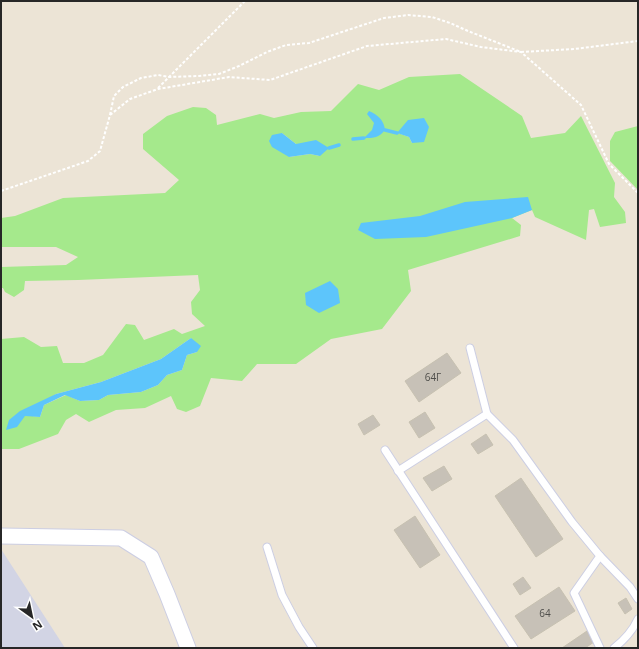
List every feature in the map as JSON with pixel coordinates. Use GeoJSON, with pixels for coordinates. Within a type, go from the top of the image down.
{"type":"FeatureCollection","features":[{"type":"Feature","properties":{"kind":"street"},"geometry":{"type":"LineString","coordinates":[[1,536],[121,538],[151,557],[188,648]]}},
{"type":"Feature","properties":{"kind":"lane"},"geometry":{"type":"LineString","coordinates":[[470,348],[487,414],[513,440],[572,522],[600,556],[630,587],[638,599]]}},
{"type":"Feature","properties":{"kind":"lane"},"geometry":{"type":"LineString","coordinates":[[398,471],[487,414]]}},
{"type":"Feature","properties":{"kind":"lane"},"geometry":{"type":"LineString","coordinates":[[385,450],[514,648]]}},
{"type":"Feature","properties":{"kind":"lane"},"geometry":{"type":"LineString","coordinates":[[268,547],[282,595],[299,627],[313,648]]}},
{"type":"Feature","properties":{"kind":"lane"},"geometry":{"type":"LineString","coordinates":[[600,556],[574,594],[600,648]]}},
{"type":"Feature","properties":{"kind":"lane"},"geometry":{"type":"LineString","coordinates":[[614,648],[636,624],[638,619]]}},
{"type":"Feature","properties":{"kind":"path"},"geometry":{"type":"LineString","coordinates":[[158,89],[245,1]]}},
{"type":"Feature","properties":{"kind":"path"},"geometry":{"type":"LineString","coordinates":[[1,192],[88,161],[100,151],[114,96],[124,87],[141,78],[158,75],[169,77],[219,74],[286,45],[309,43],[384,18],[408,15],[432,17],[520,52],[581,105],[609,164],[638,193]]}},
{"type":"Feature","properties":{"kind":"path"},"geometry":{"type":"LineString","coordinates":[[110,115],[130,99],[158,89],[229,77],[270,80],[366,46],[446,39],[481,47],[520,52],[574,49],[638,41]]}},
{"type":"Feature","properties":{"kind":"shaded area"},"geometry":{"type":"Polygon","coordinates":[[[1,549],[65,648],[1,648],[1,549]]]}},
{"type":"Feature","properties":{"kind":"green space"},"geometry":{"type":"Polygon","coordinates":[[[460,74],[522,116],[531,138],[565,133],[581,116],[615,183],[614,197],[625,212],[626,223],[600,227],[594,209],[589,210],[586,240],[535,217],[532,210],[512,218],[521,225],[520,236],[408,270],[411,291],[382,329],[331,339],[296,364],[257,364],[242,381],[211,378],[200,406],[186,412],[177,409],[171,396],[145,408],[116,410],[89,422],[76,414],[66,420],[58,434],[19,449],[1,449],[1,339],[24,337],[41,347],[57,346],[63,363],[84,363],[103,355],[126,324],[135,325],[144,340],[174,329],[182,334],[205,326],[192,314],[191,302],[200,290],[198,275],[25,281],[24,290],[14,297],[1,288],[1,267],[66,265],[78,257],[56,247],[1,247],[1,218],[15,216],[63,198],[165,193],[179,180],[143,149],[143,134],[167,116],[193,107],[206,108],[216,115],[217,125],[260,114],[274,118],[301,112],[331,111],[358,84],[379,90],[409,77],[460,74]],[[429,127],[398,133],[409,137],[412,143],[429,127]],[[282,133],[289,157],[310,154],[320,156],[296,144],[282,133]],[[191,338],[161,359],[101,382],[56,394],[25,415],[40,417],[44,405],[66,395],[80,401],[99,400],[108,395],[141,392],[158,385],[167,375],[182,370],[187,355],[197,352],[191,338]]]}},
{"type":"Feature","properties":{"kind":"green space"},"geometry":{"type":"Polygon","coordinates":[[[638,126],[638,190],[610,161],[610,141],[615,132],[638,126]]]}},
{"type":"Feature","properties":{"kind":"water"},"geometry":{"type":"Polygon","coordinates":[[[369,111],[380,118],[385,130],[376,137],[364,138],[372,130],[374,123],[367,114],[369,111]]]}},
{"type":"Feature","properties":{"kind":"water"},"geometry":{"type":"Polygon","coordinates":[[[424,118],[429,127],[424,142],[412,143],[409,137],[397,133],[408,120],[424,118]]]}},
{"type":"Feature","properties":{"kind":"water"},"geometry":{"type":"Polygon","coordinates":[[[282,133],[296,144],[316,140],[329,148],[320,156],[310,154],[289,157],[272,147],[269,141],[272,135],[282,133]]]}},
{"type":"Feature","properties":{"kind":"water"},"geometry":{"type":"Polygon","coordinates":[[[528,197],[532,210],[512,218],[426,237],[375,239],[358,230],[361,223],[420,216],[465,202],[528,197]]]}},
{"type":"Feature","properties":{"kind":"water"},"geometry":{"type":"Polygon","coordinates":[[[330,281],[338,289],[340,303],[319,313],[306,305],[305,293],[330,281]]]}},
{"type":"Feature","properties":{"kind":"water"},"geometry":{"type":"Polygon","coordinates":[[[191,338],[201,346],[197,352],[187,355],[182,370],[167,375],[158,385],[141,392],[108,395],[99,400],[80,401],[65,395],[44,405],[40,417],[25,416],[17,427],[6,430],[9,420],[20,411],[56,394],[101,382],[161,359],[191,338]]]}},
{"type":"Feature","properties":{"kind":"building"},"geometry":{"type":"Polygon","coordinates":[[[447,353],[461,373],[419,402],[405,381],[447,353]]]}},
{"type":"Feature","properties":{"kind":"building"},"geometry":{"type":"Polygon","coordinates":[[[425,412],[435,428],[419,438],[409,422],[425,412]]]}},
{"type":"Feature","properties":{"kind":"building"},"geometry":{"type":"Polygon","coordinates":[[[373,415],[380,425],[364,435],[358,424],[373,415]]]}},
{"type":"Feature","properties":{"kind":"building"},"geometry":{"type":"Polygon","coordinates":[[[486,434],[493,445],[478,454],[471,444],[486,434]]]}},
{"type":"Feature","properties":{"kind":"building"},"geometry":{"type":"Polygon","coordinates":[[[444,466],[452,479],[432,491],[423,478],[444,466]]]}},
{"type":"Feature","properties":{"kind":"building"},"geometry":{"type":"Polygon","coordinates":[[[521,478],[563,539],[536,557],[495,496],[521,478]]]}},
{"type":"Feature","properties":{"kind":"building"},"geometry":{"type":"Polygon","coordinates":[[[415,516],[440,555],[420,568],[394,530],[415,516]]]}},
{"type":"Feature","properties":{"kind":"building"},"geometry":{"type":"Polygon","coordinates":[[[523,577],[531,588],[520,595],[513,584],[523,577]]]}},
{"type":"Feature","properties":{"kind":"building"},"geometry":{"type":"Polygon","coordinates":[[[559,587],[575,611],[531,639],[515,616],[559,587]]]}},
{"type":"Feature","properties":{"kind":"building"},"geometry":{"type":"Polygon","coordinates":[[[626,598],[632,609],[625,614],[618,603],[626,598]]]}},
{"type":"Feature","properties":{"kind":"building"},"geometry":{"type":"Polygon","coordinates":[[[587,631],[594,642],[585,648],[562,648],[587,631]]]}},
{"type":"Feature","properties":{"kind":"waterway"},"geometry":{"type":"LineString","coordinates":[[385,130],[397,133]]}},
{"type":"Feature","properties":{"kind":"waterway"},"geometry":{"type":"LineString","coordinates":[[353,139],[364,138]]}},
{"type":"Feature","properties":{"kind":"waterway"},"geometry":{"type":"LineString","coordinates":[[329,148],[339,145]]}}]}
